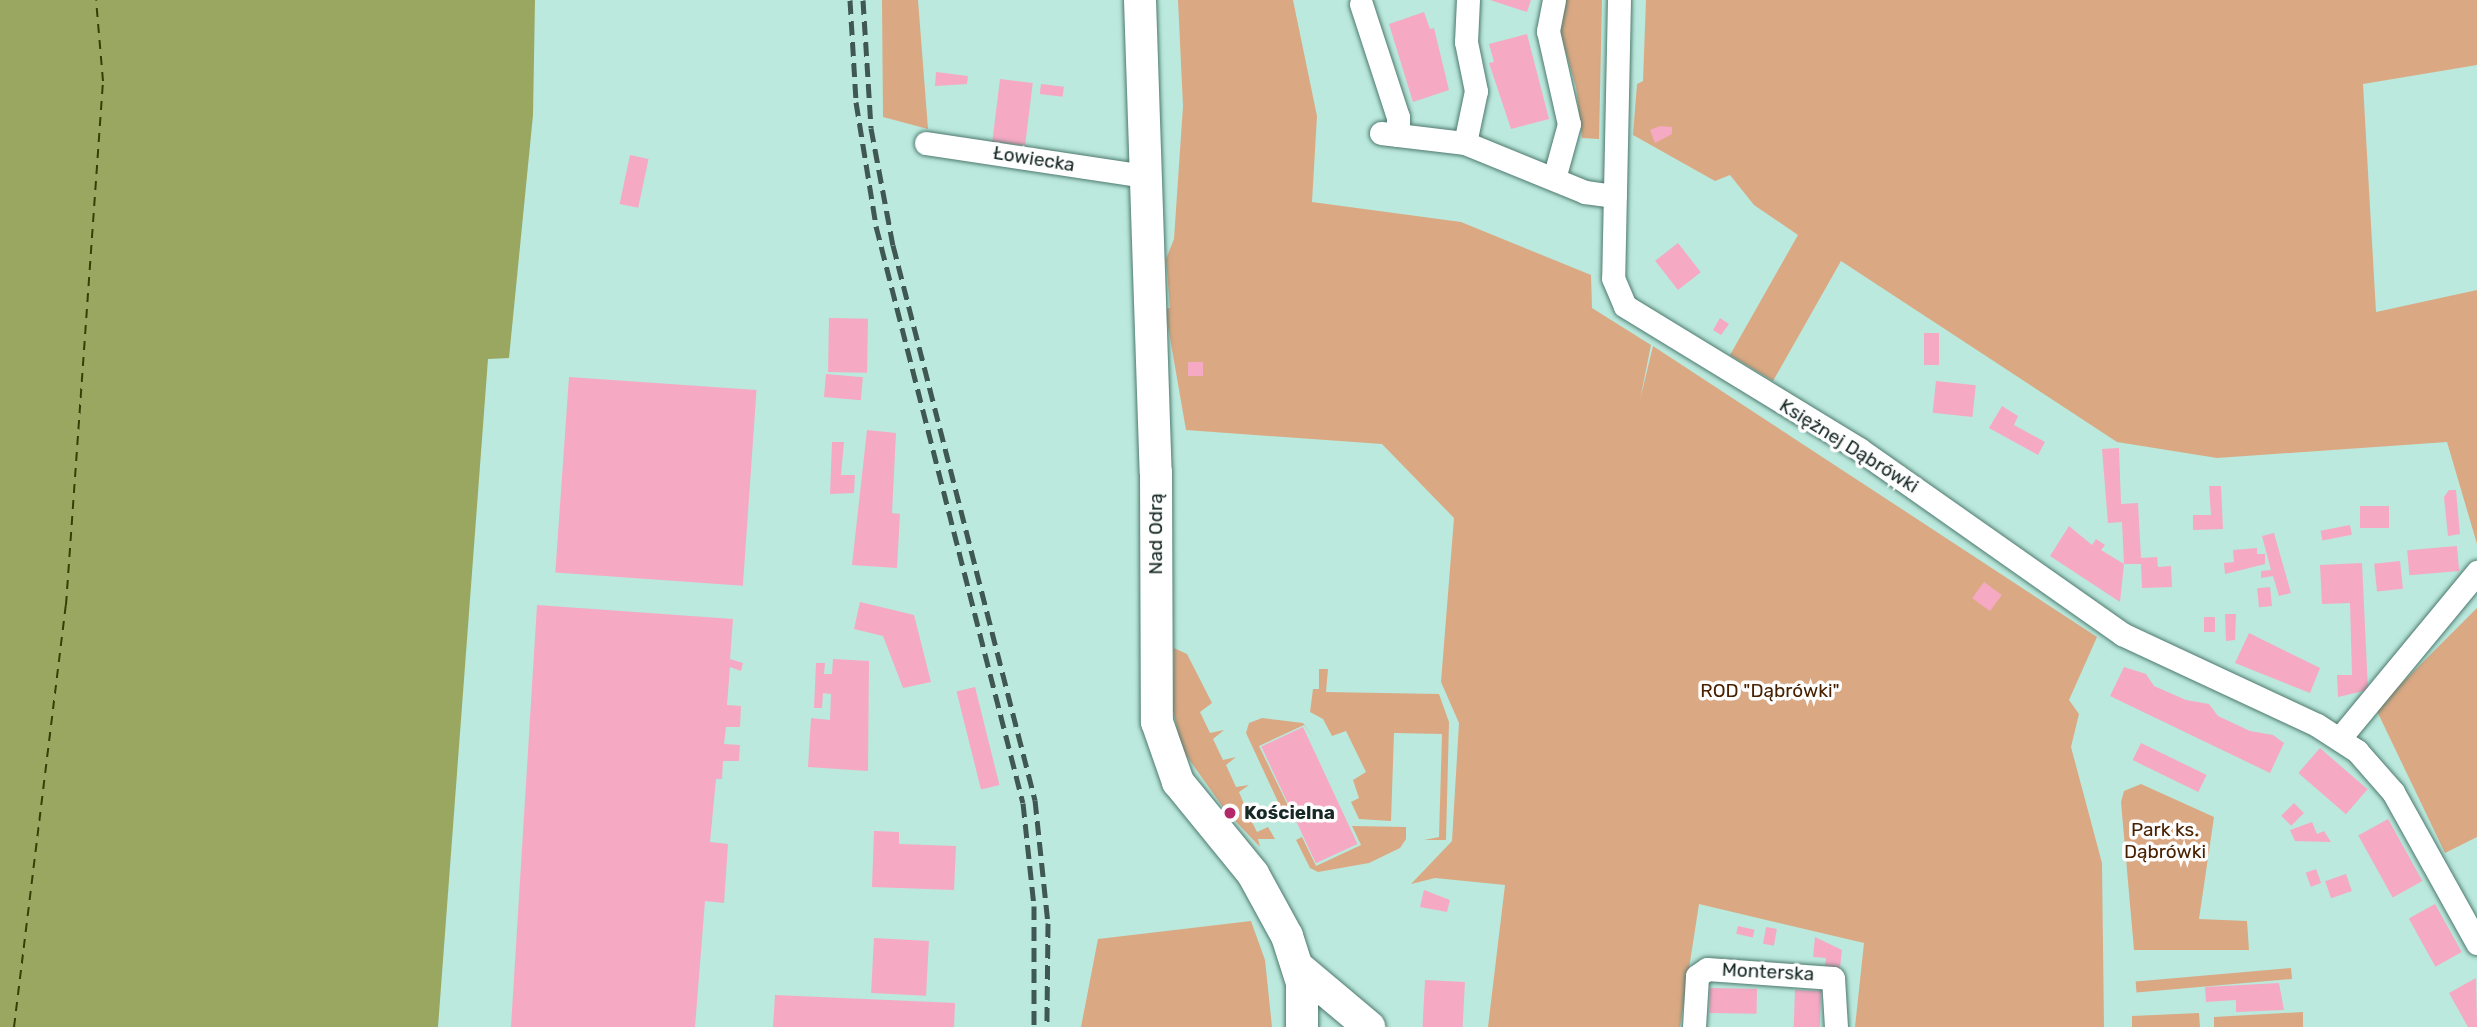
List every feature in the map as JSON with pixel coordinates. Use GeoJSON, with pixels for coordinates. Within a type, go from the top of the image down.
{"type":"FeatureCollection","features":[{"type":"Feature","properties":{"kind":"street","name":"Nad Odrą"},"geometry":{"type":"LineString","coordinates":[[1140,0],[1143,176],[1156,472],[1159,731],[1178,782],[1258,883],[1298,968],[1302,1027]]}},
{"type":"Feature","properties":{"kind":"street"},"geometry":{"type":"LineString","coordinates":[[1465,143],[1476,90],[1466,42],[1468,0]]}},
{"type":"Feature","properties":{"kind":"street"},"geometry":{"type":"LineString","coordinates":[[1554,0],[1548,31],[1569,124],[1555,175]]}},
{"type":"Feature","properties":{"kind":"street","name":"Księżnej Dąbrówki"},"geometry":{"type":"LineString","coordinates":[[1619,0],[1613,278],[1625,306],[1859,449],[2122,634],[2339,739],[2375,767],[2393,792],[2477,943]]}},
{"type":"Feature","properties":{"kind":"street"},"geometry":{"type":"LineString","coordinates":[[1361,4],[1398,117],[1389,134],[1465,143],[1555,175],[1586,192],[1615,196]]}},
{"type":"Feature","properties":{"kind":"street","name":"Łowiecka"},"geometry":{"type":"LineString","coordinates":[[926,143],[1143,176]]}},
{"type":"Feature","properties":{"kind":"street"},"geometry":{"type":"LineString","coordinates":[[2339,739],[2477,572]]}},
{"type":"Feature","properties":{"kind":"street"},"geometry":{"type":"LineString","coordinates":[[1298,968],[1369,1027]]}},
{"type":"Feature","properties":{"kind":"street","name":"Monterska"},"geometry":{"type":"LineString","coordinates":[[1693,1027],[1697,976],[1707,969],[1820,973],[1833,978],[1838,989],[1836,1027]]}},
{"type":"Feature","properties":{"kind":"green space"},"geometry":{"type":"Polygon","coordinates":[[[882,0],[918,0],[928,129],[883,117],[882,0]]]}},
{"type":"Feature","properties":{"kind":"green space","name":"ROD \"Dąbrówki\""},"geometry":{"type":"Polygon","coordinates":[[[1178,0],[1293,0],[1317,116],[1312,202],[1461,222],[1591,275],[1592,308],[1651,345],[1640,400],[1653,346],[2097,637],[2069,700],[2079,714],[2071,747],[2102,863],[2104,1027],[1855,1027],[1864,943],[1699,904],[1680,1027],[1488,1027],[1505,885],[1435,878],[1411,884],[1452,841],[1459,723],[1441,682],[1454,518],[1382,444],[1186,430],[1165,309],[1170,308],[1166,259],[1174,239],[1183,106],[1178,0]]]}},
{"type":"Feature","properties":{"kind":"green space"},"geometry":{"type":"Polygon","coordinates":[[[1566,0],[1602,0],[1599,139],[1582,138],[1576,87],[1557,22],[1566,0]]]}},
{"type":"Feature","properties":{"kind":"green space"},"geometry":{"type":"Polygon","coordinates":[[[1646,0],[2477,0],[2477,65],[2363,84],[2376,312],[2477,290],[2477,544],[2447,442],[2217,458],[2117,442],[1841,261],[1773,381],[1730,355],[1798,235],[1754,205],[1730,175],[1715,181],[1633,135],[1637,84],[1643,81],[1646,0]]]}},
{"type":"Feature","properties":{"kind":"green space"},"geometry":{"type":"Polygon","coordinates":[[[2477,608],[2477,837],[2445,853],[2376,709],[2477,608]]]}},
{"type":"Feature","properties":{"kind":"green space"},"geometry":{"type":"Polygon","coordinates":[[[1174,648],[1187,654],[1212,703],[1200,712],[1210,733],[1224,730],[1213,739],[1223,760],[1236,757],[1226,765],[1236,787],[1249,785],[1239,792],[1249,816],[1262,813],[1252,822],[1257,832],[1268,827],[1275,839],[1258,839],[1260,847],[1225,810],[1181,748],[1173,709],[1174,648]]]}},
{"type":"Feature","properties":{"kind":"green space"},"geometry":{"type":"Polygon","coordinates":[[[1319,669],[1328,669],[1326,692],[1439,694],[1449,722],[1446,840],[1424,840],[1439,837],[1442,734],[1394,733],[1391,821],[1359,819],[1351,802],[1359,798],[1353,780],[1366,772],[1346,731],[1332,736],[1323,719],[1310,712],[1313,689],[1319,689],[1319,669]]]}},
{"type":"Feature","properties":{"kind":"green space"},"geometry":{"type":"Polygon","coordinates":[[[1262,718],[1303,723],[1315,740],[1304,725],[1259,746],[1293,816],[1286,819],[1246,733],[1249,723],[1262,718]]]}},
{"type":"Feature","properties":{"kind":"green space","name":"Park ks. Dąbrówki"},"geometry":{"type":"Polygon","coordinates":[[[2141,784],[2214,817],[2199,919],[2247,921],[2249,950],[2134,950],[2121,802],[2124,791],[2141,784]]]}},
{"type":"Feature","properties":{"kind":"green space"},"geometry":{"type":"Polygon","coordinates":[[[1352,826],[1406,827],[1406,839],[1400,848],[1369,863],[1318,872],[1310,868],[1296,840],[1302,837],[1316,866],[1361,845],[1352,826]]]}},
{"type":"Feature","properties":{"kind":"green space"},"geometry":{"type":"Polygon","coordinates":[[[1251,921],[1265,960],[1272,1027],[1081,1027],[1098,939],[1251,921]]]}},
{"type":"Feature","properties":{"kind":"green space"},"geometry":{"type":"Polygon","coordinates":[[[2291,968],[2292,979],[2137,993],[2136,982],[2291,968]]]}},
{"type":"Feature","properties":{"kind":"green space"},"geometry":{"type":"Polygon","coordinates":[[[2303,1012],[2303,1027],[2214,1027],[2214,1017],[2303,1012]]]}},
{"type":"Feature","properties":{"kind":"green space"},"geometry":{"type":"Polygon","coordinates":[[[2199,1013],[2200,1027],[2132,1027],[2132,1016],[2199,1013]]]}},
{"type":"Feature","properties":{"kind":"shaded area"},"geometry":{"type":"Polygon","coordinates":[[[0,0],[535,0],[533,115],[509,358],[488,359],[438,1027],[0,1027],[0,0]]]}},
{"type":"Feature","properties":{"kind":"building"},"geometry":{"type":"Polygon","coordinates":[[[1490,0],[1531,0],[1527,12],[1490,0]]]}},
{"type":"Feature","properties":{"kind":"building"},"geometry":{"type":"Polygon","coordinates":[[[1424,12],[1430,29],[1434,28],[1449,90],[1413,102],[1389,24],[1424,12]]]}},
{"type":"Feature","properties":{"kind":"building"},"geometry":{"type":"Polygon","coordinates":[[[1527,34],[1549,119],[1511,129],[1489,63],[1494,62],[1489,44],[1527,34]]]}},
{"type":"Feature","properties":{"kind":"building"},"geometry":{"type":"Polygon","coordinates":[[[936,72],[968,76],[967,84],[935,86],[936,72]]]}},
{"type":"Feature","properties":{"kind":"building"},"geometry":{"type":"Polygon","coordinates":[[[1000,79],[1033,83],[1025,146],[992,142],[1000,79]]]}},
{"type":"Feature","properties":{"kind":"building"},"geometry":{"type":"Polygon","coordinates":[[[1041,84],[1064,87],[1063,97],[1040,94],[1041,84]]]}},
{"type":"Feature","properties":{"kind":"building"},"geometry":{"type":"Polygon","coordinates":[[[1660,126],[1672,127],[1672,134],[1655,143],[1650,130],[1660,126]]]}},
{"type":"Feature","properties":{"kind":"building"},"geometry":{"type":"Polygon","coordinates":[[[630,155],[649,159],[638,208],[620,204],[630,155]]]}},
{"type":"Feature","properties":{"kind":"building"},"geometry":{"type":"Polygon","coordinates":[[[1678,243],[1701,272],[1678,290],[1655,261],[1678,243]]]}},
{"type":"Feature","properties":{"kind":"building"},"geometry":{"type":"Polygon","coordinates":[[[829,318],[868,319],[867,373],[828,372],[829,318]]]}},
{"type":"Feature","properties":{"kind":"building"},"geometry":{"type":"Polygon","coordinates":[[[1720,318],[1729,324],[1721,335],[1713,330],[1720,318]]]}},
{"type":"Feature","properties":{"kind":"building"},"geometry":{"type":"Polygon","coordinates":[[[1924,333],[1939,333],[1939,365],[1924,365],[1924,333]]]}},
{"type":"Feature","properties":{"kind":"building"},"geometry":{"type":"Polygon","coordinates":[[[1188,362],[1203,362],[1203,376],[1188,376],[1188,362]]]}},
{"type":"Feature","properties":{"kind":"building"},"geometry":{"type":"Polygon","coordinates":[[[826,374],[863,377],[861,400],[824,397],[826,374]]]}},
{"type":"Feature","properties":{"kind":"building"},"geometry":{"type":"Polygon","coordinates":[[[569,377],[757,390],[743,586],[555,573],[569,377]]]}},
{"type":"Feature","properties":{"kind":"building"},"geometry":{"type":"Polygon","coordinates":[[[1936,381],[1976,385],[1972,417],[1933,413],[1936,381]]]}},
{"type":"Feature","properties":{"kind":"building"},"geometry":{"type":"Polygon","coordinates":[[[2002,406],[2018,416],[2014,425],[2045,442],[2038,455],[1989,428],[2002,406]]]}},
{"type":"Feature","properties":{"kind":"building"},"geometry":{"type":"Polygon","coordinates":[[[867,430],[896,433],[892,513],[900,514],[897,568],[852,565],[867,430]]]}},
{"type":"Feature","properties":{"kind":"building"},"geometry":{"type":"Polygon","coordinates":[[[832,442],[844,442],[841,475],[855,475],[854,493],[830,494],[832,442]]]}},
{"type":"Feature","properties":{"kind":"building"},"geometry":{"type":"Polygon","coordinates":[[[2119,448],[2121,504],[2138,503],[2141,558],[2157,557],[2158,567],[2171,566],[2172,587],[2142,588],[2141,564],[2124,564],[2122,522],[2108,523],[2102,449],[2119,448]]]}},
{"type":"Feature","properties":{"kind":"building"},"geometry":{"type":"Polygon","coordinates":[[[2209,486],[2221,486],[2223,529],[2193,530],[2193,515],[2211,515],[2209,486]]]}},
{"type":"Feature","properties":{"kind":"building"},"geometry":{"type":"Polygon","coordinates":[[[2449,490],[2456,490],[2460,534],[2448,536],[2444,497],[2449,490]]]}},
{"type":"Feature","properties":{"kind":"building"},"geometry":{"type":"Polygon","coordinates":[[[2360,506],[2389,506],[2389,528],[2360,528],[2360,506]]]}},
{"type":"Feature","properties":{"kind":"building"},"geometry":{"type":"Polygon","coordinates":[[[2350,525],[2352,535],[2322,541],[2321,531],[2350,525]]]}},
{"type":"Feature","properties":{"kind":"building"},"geometry":{"type":"Polygon","coordinates":[[[2069,526],[2092,545],[2096,539],[2105,545],[2101,550],[2124,564],[2120,602],[2050,556],[2069,526]]]}},
{"type":"Feature","properties":{"kind":"building"},"geometry":{"type":"Polygon","coordinates":[[[2274,533],[2291,593],[2279,596],[2273,576],[2261,578],[2261,571],[2271,570],[2262,536],[2274,533]]]}},
{"type":"Feature","properties":{"kind":"building"},"geometry":{"type":"Polygon","coordinates":[[[2457,546],[2459,571],[2409,575],[2407,550],[2457,546]]]}},
{"type":"Feature","properties":{"kind":"building"},"geometry":{"type":"Polygon","coordinates":[[[2257,548],[2257,554],[2265,554],[2265,564],[2225,574],[2224,563],[2234,562],[2233,550],[2257,548]]]}},
{"type":"Feature","properties":{"kind":"building"},"geometry":{"type":"Polygon","coordinates":[[[2400,561],[2403,589],[2377,592],[2374,564],[2400,561]]]}},
{"type":"Feature","properties":{"kind":"building"},"geometry":{"type":"Polygon","coordinates":[[[2362,563],[2368,690],[2338,697],[2337,675],[2352,675],[2350,603],[2322,604],[2320,565],[2362,563]]]}},
{"type":"Feature","properties":{"kind":"building"},"geometry":{"type":"Polygon","coordinates":[[[1984,582],[2002,595],[1990,611],[1972,598],[1984,582]]]}},
{"type":"Feature","properties":{"kind":"building"},"geometry":{"type":"Polygon","coordinates":[[[2270,587],[2272,606],[2259,607],[2257,588],[2270,587]]]}},
{"type":"Feature","properties":{"kind":"building"},"geometry":{"type":"Polygon","coordinates":[[[860,602],[914,615],[931,682],[903,688],[883,636],[854,629],[860,602]]]}},
{"type":"Feature","properties":{"kind":"building"},"geometry":{"type":"Polygon","coordinates":[[[537,605],[733,619],[730,659],[743,663],[741,671],[730,667],[727,705],[741,706],[740,727],[726,727],[724,744],[740,745],[739,761],[723,761],[722,779],[716,779],[710,842],[728,844],[724,903],[705,901],[695,1027],[511,1027],[537,605]]]}},
{"type":"Feature","properties":{"kind":"building"},"geometry":{"type":"Polygon","coordinates":[[[2225,614],[2236,614],[2235,640],[2226,641],[2225,614]]]}},
{"type":"Feature","properties":{"kind":"building"},"geometry":{"type":"Polygon","coordinates":[[[2204,617],[2215,617],[2215,632],[2204,632],[2204,617]]]}},
{"type":"Feature","properties":{"kind":"building"},"geometry":{"type":"Polygon","coordinates":[[[2249,633],[2320,668],[2310,693],[2235,663],[2249,633]]]}},
{"type":"Feature","properties":{"kind":"building"},"geometry":{"type":"Polygon","coordinates":[[[833,659],[869,661],[868,771],[808,767],[811,718],[830,720],[831,694],[823,693],[822,708],[814,708],[816,663],[825,663],[824,674],[832,674],[833,659]]]}},
{"type":"Feature","properties":{"kind":"building"},"geometry":{"type":"Polygon","coordinates":[[[2124,667],[2146,674],[2154,686],[2186,700],[2209,704],[2218,716],[2250,731],[2273,735],[2284,743],[2270,773],[2110,696],[2124,667]]]}},
{"type":"Feature","properties":{"kind":"building"},"geometry":{"type":"Polygon","coordinates":[[[975,687],[999,785],[981,790],[957,692],[975,687]]]}},
{"type":"Feature","properties":{"kind":"building"},"geometry":{"type":"Polygon","coordinates":[[[1303,727],[1358,844],[1316,863],[1261,746],[1303,727]]]}},
{"type":"Feature","properties":{"kind":"building"},"geometry":{"type":"Polygon","coordinates":[[[2141,743],[2207,775],[2198,792],[2133,760],[2141,743]]]}},
{"type":"Feature","properties":{"kind":"building"},"geometry":{"type":"Polygon","coordinates":[[[2320,748],[2368,789],[2346,814],[2298,773],[2320,748]]]}},
{"type":"Feature","properties":{"kind":"building"},"geometry":{"type":"Polygon","coordinates":[[[2294,803],[2304,813],[2291,826],[2281,816],[2294,803]]]}},
{"type":"Feature","properties":{"kind":"building"},"geometry":{"type":"Polygon","coordinates":[[[2388,819],[2422,881],[2393,898],[2358,835],[2388,819]]]}},
{"type":"Feature","properties":{"kind":"building"},"geometry":{"type":"Polygon","coordinates":[[[2312,822],[2317,834],[2324,831],[2331,842],[2295,841],[2290,830],[2312,822]]]}},
{"type":"Feature","properties":{"kind":"building"},"geometry":{"type":"Polygon","coordinates":[[[874,831],[899,832],[899,844],[956,846],[954,890],[872,887],[874,831]]]}},
{"type":"Feature","properties":{"kind":"building"},"geometry":{"type":"Polygon","coordinates":[[[2316,869],[2321,883],[2311,887],[2306,873],[2316,869]]]}},
{"type":"Feature","properties":{"kind":"building"},"geometry":{"type":"Polygon","coordinates":[[[2346,874],[2352,891],[2331,898],[2325,881],[2346,874]]]}},
{"type":"Feature","properties":{"kind":"building"},"geometry":{"type":"Polygon","coordinates":[[[1424,890],[1450,900],[1447,912],[1420,907],[1424,890]]]}},
{"type":"Feature","properties":{"kind":"building"},"geometry":{"type":"Polygon","coordinates":[[[2435,904],[2462,952],[2435,967],[2409,919],[2435,904]]]}},
{"type":"Feature","properties":{"kind":"building"},"geometry":{"type":"Polygon","coordinates":[[[1738,926],[1755,930],[1753,938],[1736,934],[1738,926]]]}},
{"type":"Feature","properties":{"kind":"building"},"geometry":{"type":"Polygon","coordinates":[[[1766,927],[1777,929],[1774,946],[1763,944],[1766,927]]]}},
{"type":"Feature","properties":{"kind":"building"},"geometry":{"type":"Polygon","coordinates":[[[1815,937],[1842,950],[1840,968],[1825,966],[1826,958],[1813,957],[1815,937]]]}},
{"type":"Feature","properties":{"kind":"building"},"geometry":{"type":"Polygon","coordinates":[[[874,938],[929,941],[926,996],[871,993],[874,938]]]}},
{"type":"Feature","properties":{"kind":"building"},"geometry":{"type":"Polygon","coordinates":[[[2476,978],[2477,1027],[2468,1027],[2449,993],[2476,978]]]}},
{"type":"Feature","properties":{"kind":"building"},"geometry":{"type":"Polygon","coordinates":[[[1425,980],[1465,982],[1463,1027],[1423,1027],[1425,980]]]}},
{"type":"Feature","properties":{"kind":"building"},"geometry":{"type":"Polygon","coordinates":[[[2279,983],[2284,1010],[2236,1012],[2236,1000],[2206,1002],[2205,987],[2279,983]]]}},
{"type":"Feature","properties":{"kind":"building"},"geometry":{"type":"Polygon","coordinates":[[[1710,988],[1757,989],[1757,1014],[1710,1013],[1710,988]]]}},
{"type":"Feature","properties":{"kind":"building"},"geometry":{"type":"Polygon","coordinates":[[[1795,990],[1821,991],[1820,1027],[1794,1027],[1795,990]]]}},
{"type":"Feature","properties":{"kind":"building"},"geometry":{"type":"Polygon","coordinates":[[[775,995],[955,1003],[954,1027],[773,1027],[775,995]]]}},
{"type":"Feature","properties":{"kind":"ferry route"},"geometry":{"type":"LineString","coordinates":[[14,1027],[66,605],[103,81],[96,0]]}},
{"type":"Feature","properties":{"kind":"railway"},"geometry":{"type":"LineString","coordinates":[[850,0],[856,102],[876,226],[1023,803],[1034,906],[1034,1027]]}},
{"type":"Feature","properties":{"kind":"railway"},"geometry":{"type":"LineString","coordinates":[[863,0],[871,128],[893,245],[1035,800],[1048,923],[1047,1027]]}},
{"type":"Feature","properties":{"kind":"place","name":"Kościelna"},"geometry":{"type":"Point","coordinates":[1230,813]}}]}
